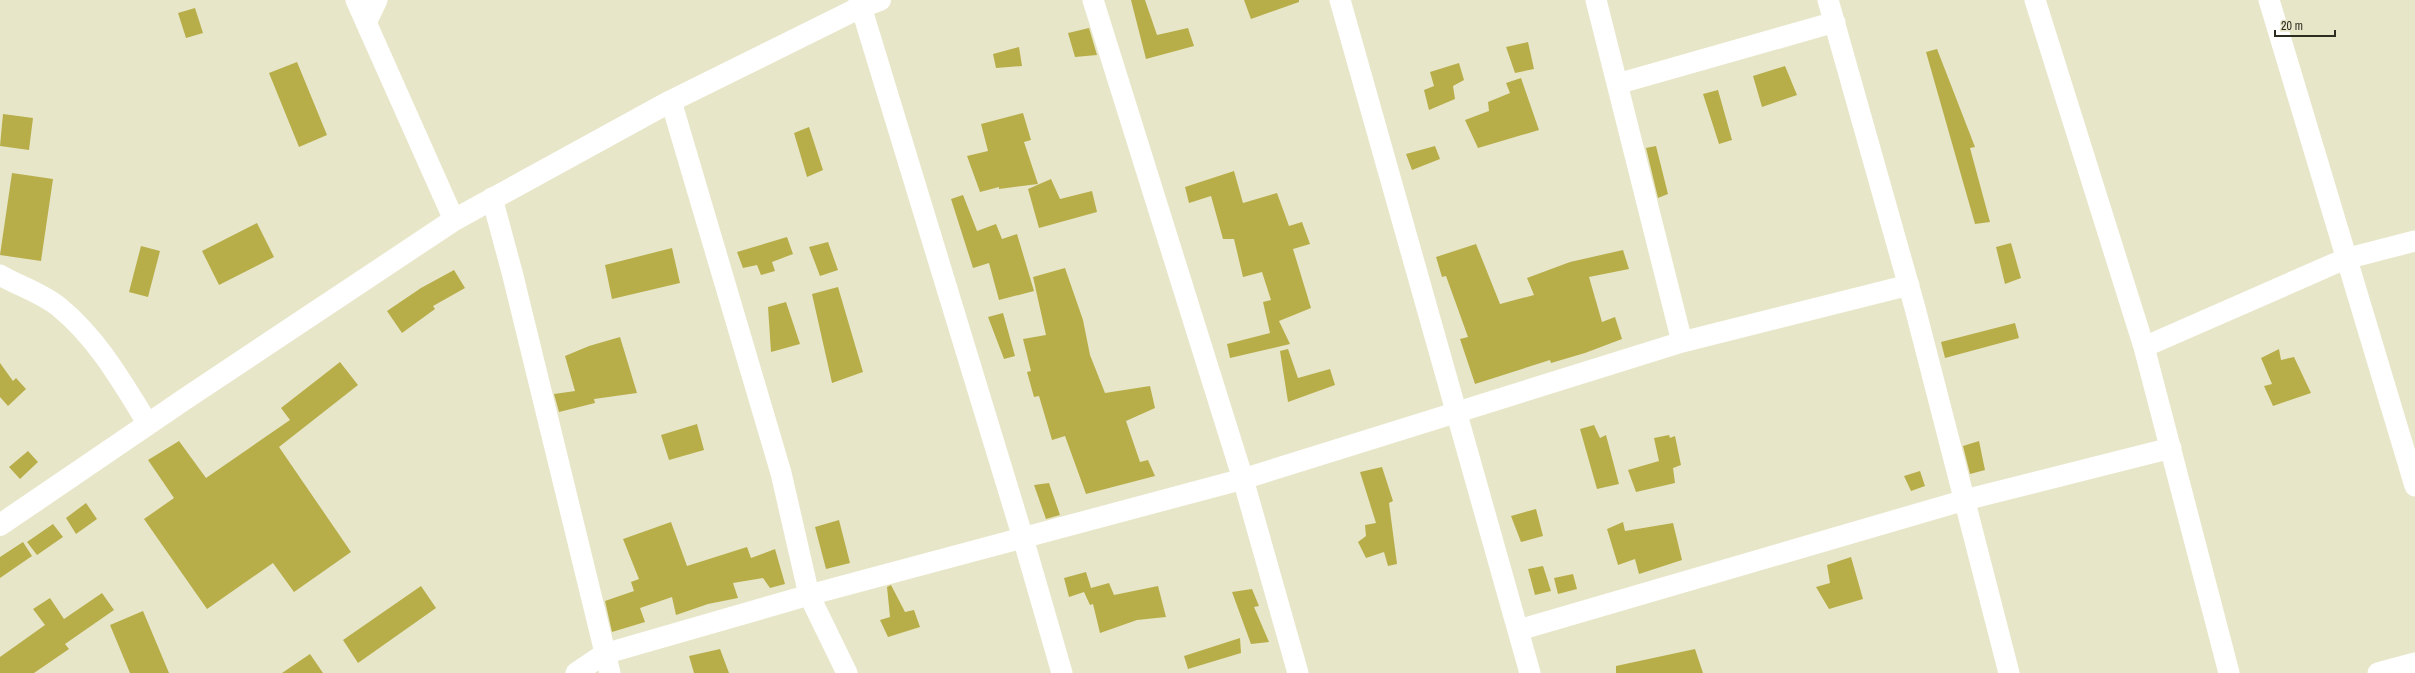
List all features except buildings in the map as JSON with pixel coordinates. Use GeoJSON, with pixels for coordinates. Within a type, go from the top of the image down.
{"type":"FeatureCollection","features":[{"type":"Feature","properties":{"kind":"highway"},"geometry":{"type":"LineString","coordinates":[[0,525],[148,424],[454,220],[671,101],[867,2]]}},
{"type":"Feature","properties":{"kind":"street"},"geometry":{"type":"LineString","coordinates":[[356,0],[454,220]]}},
{"type":"Feature","properties":{"kind":"street"},"geometry":{"type":"LineString","coordinates":[[366,23],[378,0]]}},
{"type":"Feature","properties":{"kind":"street"},"geometry":{"type":"LineString","coordinates":[[1093,0],[1243,479],[1298,673]]}},
{"type":"Feature","properties":{"kind":"street"},"geometry":{"type":"LineString","coordinates":[[1340,0],[1458,412],[1530,673]]}},
{"type":"Feature","properties":{"kind":"street"},"geometry":{"type":"LineString","coordinates":[[1596,0],[1682,342]]}},
{"type":"Feature","properties":{"kind":"street"},"geometry":{"type":"LineString","coordinates":[[1828,0],[1909,285],[2009,673]]}},
{"type":"Feature","properties":{"kind":"street"},"geometry":{"type":"LineString","coordinates":[[2035,0],[2144,348],[2229,673]]}},
{"type":"Feature","properties":{"kind":"street"},"geometry":{"type":"LineString","coordinates":[[2269,0],[2345,259],[2415,486]]}},
{"type":"Feature","properties":{"kind":"street"},"geometry":{"type":"LineString","coordinates":[[867,2],[1062,673]]}},
{"type":"Feature","properties":{"kind":"street"},"geometry":{"type":"LineString","coordinates":[[1617,84],[1835,22]]}},
{"type":"Feature","properties":{"kind":"street"},"geometry":{"type":"LineString","coordinates":[[671,101],[782,473],[809,595],[847,673]]}},
{"type":"Feature","properties":{"kind":"street"},"geometry":{"type":"LineString","coordinates":[[492,198],[512,272],[607,663]]}},
{"type":"Feature","properties":{"kind":"street"},"geometry":{"type":"LineString","coordinates":[[2144,348],[2345,259],[2415,241]]}},
{"type":"Feature","properties":{"kind":"street"},"geometry":{"type":"LineString","coordinates":[[0,275],[59,307],[93,340],[114,367],[148,424]]}},
{"type":"Feature","properties":{"kind":"street"},"geometry":{"type":"LineString","coordinates":[[576,673],[809,595],[1243,479],[1682,342],[1909,285]]}},
{"type":"Feature","properties":{"kind":"street"},"geometry":{"type":"LineString","coordinates":[[1518,630],[1965,500],[2171,448]]}},
{"type":"Feature","properties":{"kind":"street"},"geometry":{"type":"LineString","coordinates":[[2378,673],[2415,663]]}}]}
